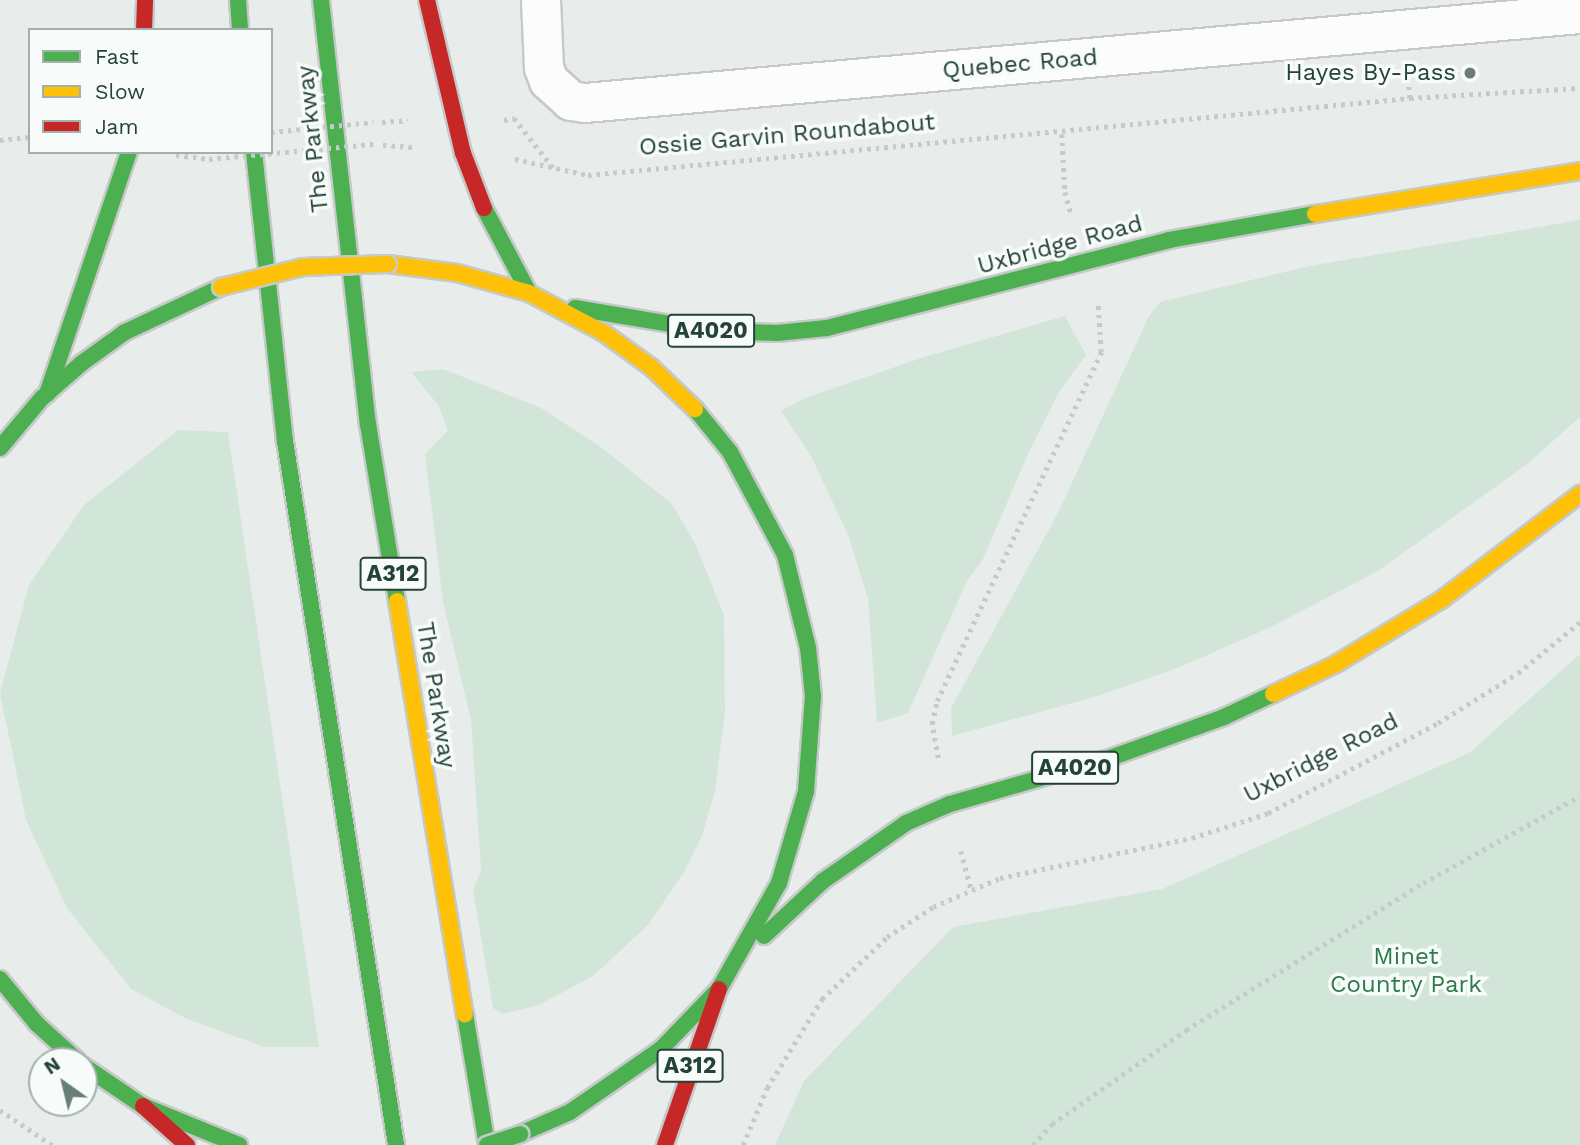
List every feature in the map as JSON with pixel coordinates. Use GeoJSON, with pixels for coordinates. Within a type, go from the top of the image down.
{"type":"FeatureCollection","features":[{"type":"Feature","properties":{"kind":"main road"},"geometry":{"type":"LineString","coordinates":[[144,28],[145,0]]}},
{"type":"Feature","properties":{"kind":"main road"},"geometry":{"type":"LineString","coordinates":[[238,0],[240,28]]}},
{"type":"Feature","properties":{"kind":"main road","name":"The Parkway"},"geometry":{"type":"LineString","coordinates":[[320,0],[368,424],[487,1145]]}},
{"type":"Feature","properties":{"kind":"main road"},"geometry":{"type":"LineString","coordinates":[[428,0],[463,153],[482,204],[528,293]]}},
{"type":"Feature","properties":{"kind":"main road"},"geometry":{"type":"LineString","coordinates":[[47,394],[128,154]]}},
{"type":"Feature","properties":{"kind":"main road"},"geometry":{"type":"LineString","coordinates":[[254,154],[285,441],[396,1145]]}},
{"type":"Feature","properties":{"kind":"main road","name":"Uxbridge Road"},"geometry":{"type":"LineString","coordinates":[[553,305],[713,331],[777,333],[827,328],[1169,240],[1580,171]]}},
{"type":"Feature","properties":{"kind":"main road"},"geometry":{"type":"LineString","coordinates":[[2,443],[47,394],[125,332],[221,287],[303,267],[388,264],[457,273],[528,293],[553,305],[651,367],[694,408],[730,452],[761,502],[799,601],[813,696],[806,791],[779,883],[719,989],[661,1049],[617,1083],[520,1134],[487,1145]]}},
{"type":"Feature","properties":{"kind":"main road","name":"A4020"},"geometry":{"type":"LineString","coordinates":[[733,968],[823,881],[906,823],[950,804],[1107,759],[1224,717],[1336,664],[1441,600],[1580,495]]}},
{"type":"Feature","properties":{"kind":"main road"},"geometry":{"type":"LineString","coordinates":[[0,979],[37,1024],[62,1047]]}},
{"type":"Feature","properties":{"kind":"main road","name":"A312"},"geometry":{"type":"LineString","coordinates":[[665,1145],[719,989]]}},
{"type":"Feature","properties":{"kind":"main road"},"geometry":{"type":"LineString","coordinates":[[24,1034],[48,1047]]}},
{"type":"Feature","properties":{"kind":"main road"},"geometry":{"type":"LineString","coordinates":[[98,1076],[143,1106],[187,1145]]}},
{"type":"Feature","properties":{"kind":"main road"},"geometry":{"type":"LineString","coordinates":[[143,1106],[239,1145]]}},
{"type":"Feature","properties":{"kind":"street","name":"Quebec Road"},"geometry":{"type":"LineString","coordinates":[[541,0],[544,68],[549,81],[571,101],[585,103],[1580,14]]}},
{"type":"Feature","properties":{"kind":"path"},"geometry":{"type":"LineString","coordinates":[[1070,210],[1065,192],[1062,134],[1409,98],[1580,88]]}},
{"type":"Feature","properties":{"kind":"path"},"geometry":{"type":"LineString","coordinates":[[500,120],[513,118],[554,169]]}},
{"type":"Feature","properties":{"kind":"path"},"geometry":{"type":"LineString","coordinates":[[273,132],[415,120]]}},
{"type":"Feature","properties":{"kind":"path","name":"Ossie Garvin Roundabout"},"geometry":{"type":"LineString","coordinates":[[518,160],[588,175],[1062,134]]}},
{"type":"Feature","properties":{"kind":"path"},"geometry":{"type":"LineString","coordinates":[[0,140],[28,137]]}},
{"type":"Feature","properties":{"kind":"path"},"geometry":{"type":"LineString","coordinates":[[273,153],[375,144],[421,148]]}},
{"type":"Feature","properties":{"kind":"path"},"geometry":{"type":"LineString","coordinates":[[173,154],[209,159],[264,154]]}},
{"type":"Feature","properties":{"kind":"path"},"geometry":{"type":"LineString","coordinates":[[934,745],[937,701],[1101,352],[1097,300]]}},
{"type":"Feature","properties":{"kind":"path","name":"Uxbridge Road"},"geometry":{"type":"LineString","coordinates":[[971,888],[1035,869],[1192,838],[1268,813],[1438,723],[1518,673],[1580,622]]}},
{"type":"Feature","properties":{"kind":"path"},"geometry":{"type":"LineString","coordinates":[[1033,1145],[1052,1125],[1186,1030],[1423,883],[1580,796]]}},
{"type":"Feature","properties":{"kind":"path"},"geometry":{"type":"LineString","coordinates":[[743,1145],[767,1088],[822,999],[887,937],[971,888],[963,856]]}},
{"type":"Feature","properties":{"kind":"path"},"geometry":{"type":"LineString","coordinates":[[0,1110],[52,1145]]}},
{"type":"Feature","properties":{"kind":"green space"},"geometry":{"type":"Polygon","coordinates":[[[1580,220],[1580,417],[1526,465],[1378,571],[1271,627],[1180,667],[1098,696],[952,736],[951,708],[1058,513],[1149,316],[1160,302],[1310,266],[1580,220]]]}},
{"type":"Feature","properties":{"kind":"green space"},"geometry":{"type":"Polygon","coordinates":[[[1065,316],[1086,355],[1059,392],[1028,454],[983,559],[967,581],[908,713],[877,723],[868,599],[848,535],[811,456],[781,411],[805,398],[924,357],[1065,316]]]}},
{"type":"Feature","properties":{"kind":"green space"},"geometry":{"type":"Polygon","coordinates":[[[443,369],[541,408],[601,447],[671,503],[695,543],[724,615],[725,712],[715,791],[702,836],[684,872],[648,925],[593,976],[539,1005],[503,1014],[493,1008],[473,890],[481,871],[471,720],[443,602],[425,454],[448,430],[438,405],[411,372],[443,369]]]}},
{"type":"Feature","properties":{"kind":"green space"},"geometry":{"type":"Polygon","coordinates":[[[178,430],[228,432],[319,1047],[264,1047],[187,1019],[131,989],[67,908],[26,820],[0,693],[29,585],[84,505],[178,430]]]}},
{"type":"Feature","properties":{"kind":"green space","name":"Minet Country Park"},"geometry":{"type":"Polygon","coordinates":[[[1580,654],[1580,1145],[775,1145],[804,1081],[953,927],[1162,889],[1469,753],[1580,654]]]}},
{"type":"Feature","properties":{"kind":"traffic: fast"},"geometry":{"type":"LineString","coordinates":[[238,0],[240,28]]}},
{"type":"Feature","properties":{"kind":"traffic: fast"},"geometry":{"type":"LineString","coordinates":[[321,0],[368,424],[397,601]]}},
{"type":"Feature","properties":{"kind":"traffic: fast"},"geometry":{"type":"LineString","coordinates":[[47,394],[128,154]]}},
{"type":"Feature","properties":{"kind":"traffic: fast"},"geometry":{"type":"LineString","coordinates":[[254,154],[285,441],[396,1145]]}},
{"type":"Feature","properties":{"kind":"traffic: fast"},"geometry":{"type":"LineString","coordinates":[[484,208],[529,293]]}},
{"type":"Feature","properties":{"kind":"traffic: fast"},"geometry":{"type":"LineString","coordinates":[[575,308],[713,331],[777,333],[827,328],[1169,240],[1315,214]]}},
{"type":"Feature","properties":{"kind":"traffic: fast"},"geometry":{"type":"LineString","coordinates":[[0,448],[42,398],[82,363],[125,332],[221,287]]}},
{"type":"Feature","properties":{"kind":"traffic: fast"},"geometry":{"type":"LineString","coordinates":[[520,1134],[570,1112],[661,1049],[719,989],[779,883],[806,791],[813,696],[808,648],[785,555],[730,452],[695,409]]}},
{"type":"Feature","properties":{"kind":"traffic: fast"},"geometry":{"type":"LineString","coordinates":[[764,936],[823,881],[906,823],[950,804],[1107,759],[1224,717],[1273,694]]}},
{"type":"Feature","properties":{"kind":"traffic: fast"},"geometry":{"type":"LineString","coordinates":[[0,979],[37,1024],[62,1047]]}},
{"type":"Feature","properties":{"kind":"traffic: fast"},"geometry":{"type":"LineString","coordinates":[[465,1014],[487,1145]]}},
{"type":"Feature","properties":{"kind":"traffic: fast"},"geometry":{"type":"LineString","coordinates":[[98,1075],[143,1106],[239,1145]]}},
{"type":"Feature","properties":{"kind":"traffic: fast"},"geometry":{"type":"LineString","coordinates":[[487,1145],[520,1134]]}},
{"type":"Feature","properties":{"kind":"traffic: slow"},"geometry":{"type":"LineString","coordinates":[[1315,214],[1580,171]]}},
{"type":"Feature","properties":{"kind":"traffic: slow"},"geometry":{"type":"LineString","coordinates":[[388,264],[457,273],[529,293],[604,333],[651,367],[695,409]]}},
{"type":"Feature","properties":{"kind":"traffic: slow"},"geometry":{"type":"LineString","coordinates":[[221,287],[303,267],[388,264]]}},
{"type":"Feature","properties":{"kind":"traffic: slow"},"geometry":{"type":"LineString","coordinates":[[1273,694],[1336,664],[1441,600],[1580,494]]}},
{"type":"Feature","properties":{"kind":"traffic: slow"},"geometry":{"type":"LineString","coordinates":[[397,601],[465,1014]]}},
{"type":"Feature","properties":{"kind":"traffic: jam"},"geometry":{"type":"LineString","coordinates":[[144,28],[145,0]]}},
{"type":"Feature","properties":{"kind":"traffic: jam"},"geometry":{"type":"LineString","coordinates":[[427,0],[463,153],[484,208]]}},
{"type":"Feature","properties":{"kind":"traffic: jam"},"geometry":{"type":"LineString","coordinates":[[665,1145],[719,989]]}},
{"type":"Feature","properties":{"kind":"traffic: jam"},"geometry":{"type":"LineString","coordinates":[[143,1106],[187,1145]]}},
{"type":"Feature","properties":{"kind":"place","name":"Hayes By-Pass"},"geometry":{"type":"Point","coordinates":[1470,73]}}]}
